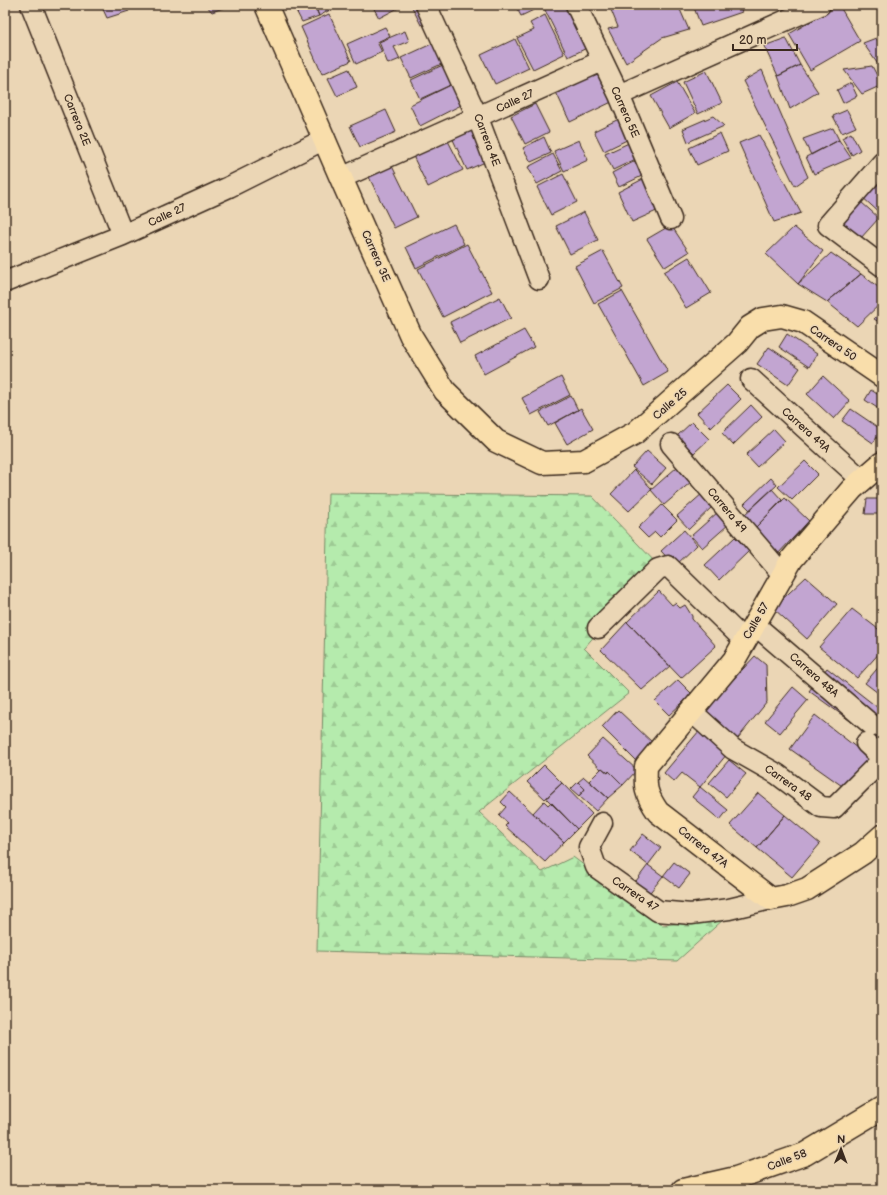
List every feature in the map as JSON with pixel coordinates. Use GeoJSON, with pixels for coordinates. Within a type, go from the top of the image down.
{"type":"FeatureCollection","features":[{"type":"Feature","properties":{"kind":"main road","name":"Carrera 3E"},"geometry":{"type":"LineString","coordinates":[[266,5],[411,336],[445,391],[496,441],[542,463]]}},
{"type":"Feature","properties":{"kind":"main road","name":"Calle 25"},"geometry":{"type":"LineString","coordinates":[[542,463],[584,461],[635,433],[738,343],[750,327],[763,319],[782,316]]}},
{"type":"Feature","properties":{"kind":"main road","name":"Carrera 50"},"geometry":{"type":"LineString","coordinates":[[782,316],[803,322],[882,376]]}},
{"type":"Feature","properties":{"kind":"main road","name":"Calle 57"},"geometry":{"type":"LineString","coordinates":[[645,787],[646,766],[734,660],[792,559],[852,489],[882,463]]}},
{"type":"Feature","properties":{"kind":"main road","name":"Carrera 47A"},"geometry":{"type":"LineString","coordinates":[[645,787],[649,799],[658,812],[771,899]]}},
{"type":"Feature","properties":{"kind":"main road"},"geometry":{"type":"LineString","coordinates":[[771,899],[787,896],[807,889],[863,853],[882,836]]}},
{"type":"Feature","properties":{"kind":"main road","name":"Calle 58"},"geometry":{"type":"LineString","coordinates":[[683,1190],[736,1178],[805,1154],[882,1108]]}},
{"type":"Feature","properties":{"kind":"street","name":"Carrera 2E"},"geometry":{"type":"LineString","coordinates":[[31,5],[123,235]]}},
{"type":"Feature","properties":{"kind":"street","name":"Carrera 4E"},"geometry":{"type":"LineString","coordinates":[[426,5],[478,118],[539,279]]}},
{"type":"Feature","properties":{"kind":"street","name":"Carrera 5E"},"geometry":{"type":"LineString","coordinates":[[576,5],[619,95],[671,219]]}},
{"type":"Feature","properties":{"kind":"street"},"geometry":{"type":"LineString","coordinates":[[619,95],[820,5]]}},
{"type":"Feature","properties":{"kind":"street","name":"Calle 27"},"geometry":{"type":"LineString","coordinates":[[341,178],[478,118],[602,61]]}},
{"type":"Feature","properties":{"kind":"street","name":"Calle 27"},"geometry":{"type":"LineString","coordinates":[[5,282],[123,235],[229,187],[325,140]]}},
{"type":"Feature","properties":{"kind":"street"},"geometry":{"type":"LineString","coordinates":[[882,163],[828,225],[882,266]]}},
{"type":"Feature","properties":{"kind":"street","name":"Carrera 49A"},"geometry":{"type":"LineString","coordinates":[[751,379],[862,480]]}},
{"type":"Feature","properties":{"kind":"street","name":"Carrera 49"},"geometry":{"type":"LineString","coordinates":[[671,444],[782,575]]}},
{"type":"Feature","properties":{"kind":"street","name":"Carrera 48A"},"geometry":{"type":"LineString","coordinates":[[598,628],[658,569],[668,566],[750,632],[870,735],[882,759]]}},
{"type":"Feature","properties":{"kind":"street","name":"Carrera 48"},"geometry":{"type":"LineString","coordinates":[[691,711],[733,749],[777,774],[821,807],[834,808],[882,759]]}},
{"type":"Feature","properties":{"kind":"street","name":"Carrera 47"},"geometry":{"type":"LineString","coordinates":[[602,823],[589,846],[596,867],[658,911],[691,914],[729,909],[771,899]]}},
{"type":"Feature","properties":{"kind":"green space"},"geometry":{"type":"Polygon","coordinates":[[[328,493],[592,496],[657,564],[584,648],[629,693],[479,812],[542,872],[573,857],[663,925],[724,919],[677,961],[317,951],[328,493]]]}},
{"type":"Feature","properties":{"kind":"building"},"geometry":{"type":"Polygon","coordinates":[[[101,5],[126,5],[129,11],[107,18],[101,5]]]}},
{"type":"Feature","properties":{"kind":"building"},"geometry":{"type":"Polygon","coordinates":[[[132,5],[144,5],[134,9],[132,5]]]}},
{"type":"Feature","properties":{"kind":"building"},"geometry":{"type":"Polygon","coordinates":[[[206,5],[231,5],[212,12],[206,5]]]}},
{"type":"Feature","properties":{"kind":"building"},"geometry":{"type":"Polygon","coordinates":[[[293,5],[314,5],[319,16],[302,22],[293,5]]]}},
{"type":"Feature","properties":{"kind":"building"},"geometry":{"type":"Polygon","coordinates":[[[315,5],[339,5],[319,16],[315,5]]]}},
{"type":"Feature","properties":{"kind":"building"},"geometry":{"type":"Polygon","coordinates":[[[372,5],[404,5],[379,18],[372,5]]]}},
{"type":"Feature","properties":{"kind":"building"},"geometry":{"type":"Polygon","coordinates":[[[411,5],[424,5],[432,19],[421,25],[411,5]]]}},
{"type":"Feature","properties":{"kind":"building"},"geometry":{"type":"Polygon","coordinates":[[[452,5],[461,5],[453,9],[452,5]]]}},
{"type":"Feature","properties":{"kind":"building"},"geometry":{"type":"Polygon","coordinates":[[[515,5],[544,5],[521,16],[515,5]]]}},
{"type":"Feature","properties":{"kind":"building"},"geometry":{"type":"Polygon","coordinates":[[[550,5],[573,5],[593,45],[568,57],[544,8],[550,5]]]}},
{"type":"Feature","properties":{"kind":"building"},"geometry":{"type":"Polygon","coordinates":[[[609,5],[678,5],[689,30],[662,38],[626,63],[608,29],[618,27],[609,5]]]}},
{"type":"Feature","properties":{"kind":"building"},"geometry":{"type":"Polygon","coordinates":[[[693,5],[740,5],[742,12],[701,26],[693,5]]]}},
{"type":"Feature","properties":{"kind":"building"},"geometry":{"type":"Polygon","coordinates":[[[839,5],[860,41],[810,70],[789,34],[839,5]]]}},
{"type":"Feature","properties":{"kind":"building"},"geometry":{"type":"Polygon","coordinates":[[[329,14],[351,61],[322,74],[301,27],[329,14]]]}},
{"type":"Feature","properties":{"kind":"building"},"geometry":{"type":"Polygon","coordinates":[[[545,15],[564,54],[533,69],[517,38],[534,30],[530,23],[545,15]]]}},
{"type":"Feature","properties":{"kind":"building"},"geometry":{"type":"Polygon","coordinates":[[[385,27],[390,36],[377,42],[382,52],[356,64],[347,44],[385,27]]]}},
{"type":"Feature","properties":{"kind":"building"},"geometry":{"type":"Polygon","coordinates":[[[405,31],[409,41],[394,47],[400,59],[388,64],[379,42],[405,31]]]}},
{"type":"Feature","properties":{"kind":"building"},"geometry":{"type":"Polygon","coordinates":[[[786,38],[800,65],[778,76],[764,46],[786,38]]]}},
{"type":"Feature","properties":{"kind":"building"},"geometry":{"type":"Polygon","coordinates":[[[876,38],[882,46],[882,70],[863,43],[876,38]]]}},
{"type":"Feature","properties":{"kind":"building"},"geometry":{"type":"Polygon","coordinates":[[[515,39],[529,68],[495,84],[481,55],[515,39]]]}},
{"type":"Feature","properties":{"kind":"building"},"geometry":{"type":"Polygon","coordinates":[[[438,41],[448,61],[411,78],[401,58],[438,41]]]}},
{"type":"Feature","properties":{"kind":"building"},"geometry":{"type":"Polygon","coordinates":[[[449,62],[457,82],[420,99],[411,80],[449,62]]]}},
{"type":"Feature","properties":{"kind":"building"},"geometry":{"type":"Polygon","coordinates":[[[800,65],[818,92],[790,109],[778,76],[800,65]]]}},
{"type":"Feature","properties":{"kind":"building"},"geometry":{"type":"Polygon","coordinates":[[[872,66],[882,85],[862,94],[844,70],[872,66]]]}},
{"type":"Feature","properties":{"kind":"building"},"geometry":{"type":"Polygon","coordinates":[[[603,67],[618,99],[570,122],[555,90],[603,67]]]}},
{"type":"Feature","properties":{"kind":"building"},"geometry":{"type":"Polygon","coordinates":[[[349,69],[357,87],[337,96],[328,78],[349,69]]]}},
{"type":"Feature","properties":{"kind":"building"},"geometry":{"type":"Polygon","coordinates":[[[706,70],[722,103],[698,114],[683,82],[706,70]]]}},
{"type":"Feature","properties":{"kind":"building"},"geometry":{"type":"Polygon","coordinates":[[[762,70],[808,177],[795,186],[743,81],[762,70]]]}},
{"type":"Feature","properties":{"kind":"building"},"geometry":{"type":"Polygon","coordinates":[[[457,82],[467,102],[420,126],[410,105],[457,82]]]}},
{"type":"Feature","properties":{"kind":"building"},"geometry":{"type":"Polygon","coordinates":[[[677,82],[695,113],[669,128],[651,96],[677,82]]]}},
{"type":"Feature","properties":{"kind":"building"},"geometry":{"type":"Polygon","coordinates":[[[851,83],[857,96],[843,103],[837,90],[851,83]]]}},
{"type":"Feature","properties":{"kind":"building"},"geometry":{"type":"Polygon","coordinates":[[[535,104],[549,132],[525,144],[511,116],[535,104]]]}},
{"type":"Feature","properties":{"kind":"building"},"geometry":{"type":"Polygon","coordinates":[[[386,110],[396,132],[360,147],[350,126],[386,110]]]}},
{"type":"Feature","properties":{"kind":"building"},"geometry":{"type":"Polygon","coordinates":[[[847,110],[856,127],[842,133],[833,116],[847,110]]]}},
{"type":"Feature","properties":{"kind":"building"},"geometry":{"type":"Polygon","coordinates":[[[713,116],[724,126],[688,142],[683,129],[713,116]]]}},
{"type":"Feature","properties":{"kind":"building"},"geometry":{"type":"Polygon","coordinates":[[[623,117],[633,137],[604,151],[594,131],[623,117]]]}},
{"type":"Feature","properties":{"kind":"building"},"geometry":{"type":"Polygon","coordinates":[[[477,123],[492,159],[467,170],[450,133],[477,123]]]}},
{"type":"Feature","properties":{"kind":"building"},"geometry":{"type":"Polygon","coordinates":[[[833,128],[839,140],[811,155],[803,139],[833,128]]]}},
{"type":"Feature","properties":{"kind":"building"},"geometry":{"type":"Polygon","coordinates":[[[720,133],[728,151],[697,165],[689,148],[720,133]]]}},
{"type":"Feature","properties":{"kind":"building"},"geometry":{"type":"Polygon","coordinates":[[[851,133],[860,150],[852,155],[842,138],[851,133]]]}},
{"type":"Feature","properties":{"kind":"building"},"geometry":{"type":"Polygon","coordinates":[[[759,135],[801,213],[774,222],[739,143],[759,135]]]}},
{"type":"Feature","properties":{"kind":"building"},"geometry":{"type":"Polygon","coordinates":[[[446,137],[463,170],[428,187],[412,154],[446,137]]]}},
{"type":"Feature","properties":{"kind":"building"},"geometry":{"type":"Polygon","coordinates":[[[544,137],[551,153],[531,162],[523,148],[544,137]]]}},
{"type":"Feature","properties":{"kind":"building"},"geometry":{"type":"Polygon","coordinates":[[[579,140],[588,160],[564,171],[554,151],[579,140]]]}},
{"type":"Feature","properties":{"kind":"building"},"geometry":{"type":"Polygon","coordinates":[[[839,140],[851,158],[814,174],[806,157],[839,140]]]}},
{"type":"Feature","properties":{"kind":"building"},"geometry":{"type":"Polygon","coordinates":[[[633,141],[640,157],[613,170],[605,154],[633,141]]]}},
{"type":"Feature","properties":{"kind":"building"},"geometry":{"type":"Polygon","coordinates":[[[553,154],[562,171],[537,184],[528,167],[553,154]]]}},
{"type":"Feature","properties":{"kind":"building"},"geometry":{"type":"Polygon","coordinates":[[[639,159],[646,174],[619,187],[612,173],[639,159]]]}},
{"type":"Feature","properties":{"kind":"building"},"geometry":{"type":"Polygon","coordinates":[[[391,164],[417,217],[394,228],[368,175],[391,164]]]}},
{"type":"Feature","properties":{"kind":"building"},"geometry":{"type":"Polygon","coordinates":[[[563,174],[577,202],[551,215],[537,187],[563,174]]]}},
{"type":"Feature","properties":{"kind":"building"},"geometry":{"type":"Polygon","coordinates":[[[882,174],[882,215],[861,196],[882,174]]]}},
{"type":"Feature","properties":{"kind":"building"},"geometry":{"type":"Polygon","coordinates":[[[645,177],[661,209],[632,222],[618,192],[645,177]]]}},
{"type":"Feature","properties":{"kind":"building"},"geometry":{"type":"Polygon","coordinates":[[[861,202],[879,218],[860,239],[842,222],[861,202]]]}},
{"type":"Feature","properties":{"kind":"building"},"geometry":{"type":"Polygon","coordinates":[[[584,212],[598,240],[570,254],[556,226],[584,212]]]}},
{"type":"Feature","properties":{"kind":"building"},"geometry":{"type":"Polygon","coordinates":[[[454,224],[464,244],[416,268],[406,247],[454,224]]]}},
{"type":"Feature","properties":{"kind":"building"},"geometry":{"type":"Polygon","coordinates":[[[671,225],[689,252],[665,267],[647,239],[671,225]]]}},
{"type":"Feature","properties":{"kind":"building"},"geometry":{"type":"Polygon","coordinates":[[[794,227],[823,251],[798,284],[766,254],[794,227]]]}},
{"type":"Feature","properties":{"kind":"building"},"geometry":{"type":"Polygon","coordinates":[[[467,244],[492,292],[443,317],[418,269],[467,244]]]}},
{"type":"Feature","properties":{"kind":"building"},"geometry":{"type":"Polygon","coordinates":[[[603,251],[623,288],[594,303],[575,266],[603,251]]]}},
{"type":"Feature","properties":{"kind":"building"},"geometry":{"type":"Polygon","coordinates":[[[831,253],[861,274],[827,302],[798,284],[831,253]]]}},
{"type":"Feature","properties":{"kind":"building"},"geometry":{"type":"Polygon","coordinates":[[[689,257],[711,293],[686,308],[664,272],[689,257]]]}},
{"type":"Feature","properties":{"kind":"building"},"geometry":{"type":"Polygon","coordinates":[[[861,274],[882,290],[882,302],[857,326],[827,302],[861,274]]]}},
{"type":"Feature","properties":{"kind":"building"},"geometry":{"type":"Polygon","coordinates":[[[622,291],[668,372],[644,386],[598,304],[622,291]]]}},
{"type":"Feature","properties":{"kind":"building"},"geometry":{"type":"Polygon","coordinates":[[[500,297],[511,318],[460,343],[450,322],[500,297]]]}},
{"type":"Feature","properties":{"kind":"building"},"geometry":{"type":"Polygon","coordinates":[[[882,311],[882,324],[874,319],[882,311]]]}},
{"type":"Feature","properties":{"kind":"building"},"geometry":{"type":"Polygon","coordinates":[[[524,330],[534,347],[484,374],[475,356],[524,330]]]}},
{"type":"Feature","properties":{"kind":"building"},"geometry":{"type":"Polygon","coordinates":[[[787,334],[817,354],[809,367],[779,347],[787,334]]]}},
{"type":"Feature","properties":{"kind":"building"},"geometry":{"type":"Polygon","coordinates":[[[769,347],[800,368],[788,385],[757,364],[769,347]]]}},
{"type":"Feature","properties":{"kind":"building"},"geometry":{"type":"Polygon","coordinates":[[[823,376],[850,401],[834,419],[807,394],[823,376]]]}},
{"type":"Feature","properties":{"kind":"building"},"geometry":{"type":"Polygon","coordinates":[[[561,377],[570,395],[531,415],[522,398],[561,377]]]}},
{"type":"Feature","properties":{"kind":"building"},"geometry":{"type":"Polygon","coordinates":[[[727,385],[741,399],[711,428],[697,413],[727,385]]]}},
{"type":"Feature","properties":{"kind":"building"},"geometry":{"type":"Polygon","coordinates":[[[871,390],[882,397],[882,411],[865,400],[871,390]]]}},
{"type":"Feature","properties":{"kind":"building"},"geometry":{"type":"Polygon","coordinates":[[[571,396],[578,410],[548,426],[540,412],[571,396]]]}},
{"type":"Feature","properties":{"kind":"building"},"geometry":{"type":"Polygon","coordinates":[[[751,405],[762,417],[733,445],[722,433],[751,405]]]}},
{"type":"Feature","properties":{"kind":"building"},"geometry":{"type":"Polygon","coordinates":[[[581,408],[593,429],[567,444],[555,423],[581,408]]]}},
{"type":"Feature","properties":{"kind":"building"},"geometry":{"type":"Polygon","coordinates":[[[851,409],[882,430],[873,443],[842,421],[851,409]]]}},
{"type":"Feature","properties":{"kind":"building"},"geometry":{"type":"Polygon","coordinates":[[[692,422],[709,439],[694,453],[677,436],[692,422]]]}},
{"type":"Feature","properties":{"kind":"building"},"geometry":{"type":"Polygon","coordinates":[[[774,429],[785,441],[757,467],[746,455],[774,429]]]}},
{"type":"Feature","properties":{"kind":"building"},"geometry":{"type":"Polygon","coordinates":[[[647,451],[666,468],[652,484],[632,467],[647,451]]]}},
{"type":"Feature","properties":{"kind":"building"},"geometry":{"type":"Polygon","coordinates":[[[805,461],[818,474],[792,500],[778,487],[805,461]]]}},
{"type":"Feature","properties":{"kind":"building"},"geometry":{"type":"Polygon","coordinates":[[[677,467],[691,482],[664,505],[651,490],[677,467]]]}},
{"type":"Feature","properties":{"kind":"building"},"geometry":{"type":"Polygon","coordinates":[[[634,470],[652,489],[629,511],[611,494],[634,470]]]}},
{"type":"Feature","properties":{"kind":"building"},"geometry":{"type":"Polygon","coordinates":[[[771,478],[777,485],[750,510],[744,504],[771,478]]]}},
{"type":"Feature","properties":{"kind":"building"},"geometry":{"type":"Polygon","coordinates":[[[772,489],[782,500],[756,527],[744,515],[772,489]]]}},
{"type":"Feature","properties":{"kind":"building"},"geometry":{"type":"Polygon","coordinates":[[[703,493],[714,505],[689,529],[677,516],[703,493]]]}},
{"type":"Feature","properties":{"kind":"building"},"geometry":{"type":"Polygon","coordinates":[[[785,498],[809,521],[776,556],[751,532],[785,498]]]}},
{"type":"Feature","properties":{"kind":"building"},"geometry":{"type":"Polygon","coordinates":[[[867,499],[882,499],[882,514],[865,514],[867,499]]]}},
{"type":"Feature","properties":{"kind":"building"},"geometry":{"type":"Polygon","coordinates":[[[662,505],[677,520],[660,537],[655,532],[648,538],[638,528],[662,505]]]}},
{"type":"Feature","properties":{"kind":"building"},"geometry":{"type":"Polygon","coordinates":[[[718,512],[729,524],[702,548],[691,536],[718,512]]]}},
{"type":"Feature","properties":{"kind":"building"},"geometry":{"type":"Polygon","coordinates":[[[684,530],[697,545],[675,566],[661,551],[684,530]]]}},
{"type":"Feature","properties":{"kind":"building"},"geometry":{"type":"Polygon","coordinates":[[[735,537],[749,551],[719,580],[705,565],[735,537]]]}},
{"type":"Feature","properties":{"kind":"building"},"geometry":{"type":"Polygon","coordinates":[[[806,577],[837,604],[807,639],[773,608],[806,577]]]}},
{"type":"Feature","properties":{"kind":"building"},"geometry":{"type":"Polygon","coordinates":[[[659,591],[672,605],[675,603],[680,608],[685,605],[692,616],[692,619],[716,646],[681,678],[627,622],[659,591]]]}},
{"type":"Feature","properties":{"kind":"building"},"geometry":{"type":"Polygon","coordinates":[[[852,609],[882,632],[882,650],[857,678],[819,647],[852,609]]]}},
{"type":"Feature","properties":{"kind":"building"},"geometry":{"type":"Polygon","coordinates":[[[627,622],[670,666],[642,690],[601,650],[627,622]]]}},
{"type":"Feature","properties":{"kind":"building"},"geometry":{"type":"Polygon","coordinates":[[[755,656],[766,665],[767,702],[734,743],[705,710],[755,656]]]}},
{"type":"Feature","properties":{"kind":"building"},"geometry":{"type":"Polygon","coordinates":[[[882,663],[882,696],[865,683],[882,663]]]}},
{"type":"Feature","properties":{"kind":"building"},"geometry":{"type":"Polygon","coordinates":[[[827,668],[882,711],[882,744],[809,691],[827,668]]]}},
{"type":"Feature","properties":{"kind":"building"},"geometry":{"type":"Polygon","coordinates":[[[678,680],[692,694],[669,715],[655,701],[678,680]]]}},
{"type":"Feature","properties":{"kind":"building"},"geometry":{"type":"Polygon","coordinates":[[[793,687],[808,700],[780,733],[765,721],[793,687]]]}},
{"type":"Feature","properties":{"kind":"building"},"geometry":{"type":"Polygon","coordinates":[[[618,710],[654,744],[636,761],[602,727],[618,710]]]}},
{"type":"Feature","properties":{"kind":"building"},"geometry":{"type":"Polygon","coordinates":[[[815,715],[871,759],[845,788],[790,749],[815,715]]]}},
{"type":"Feature","properties":{"kind":"building"},"geometry":{"type":"Polygon","coordinates":[[[699,731],[727,754],[700,787],[682,773],[674,782],[664,773],[699,731]]]}},
{"type":"Feature","properties":{"kind":"building"},"geometry":{"type":"Polygon","coordinates":[[[603,739],[637,770],[623,785],[609,771],[608,773],[602,768],[601,769],[587,756],[603,739]]]}},
{"type":"Feature","properties":{"kind":"building"},"geometry":{"type":"Polygon","coordinates":[[[729,760],[746,774],[726,797],[709,783],[729,760]]]}},
{"type":"Feature","properties":{"kind":"building"},"geometry":{"type":"Polygon","coordinates":[[[544,765],[562,783],[545,799],[527,782],[544,765]]]}},
{"type":"Feature","properties":{"kind":"building"},"geometry":{"type":"Polygon","coordinates":[[[602,768],[608,773],[609,771],[623,785],[608,798],[589,781],[602,768]]]}},
{"type":"Feature","properties":{"kind":"building"},"geometry":{"type":"Polygon","coordinates":[[[584,777],[608,798],[596,811],[579,796],[585,789],[578,782],[584,777]]]}},
{"type":"Feature","properties":{"kind":"building"},"geometry":{"type":"Polygon","coordinates":[[[578,782],[585,789],[579,796],[571,789],[578,782]]]}},
{"type":"Feature","properties":{"kind":"building"},"geometry":{"type":"Polygon","coordinates":[[[562,783],[592,814],[577,829],[547,799],[549,795],[562,783]]]}},
{"type":"Feature","properties":{"kind":"building"},"geometry":{"type":"Polygon","coordinates":[[[700,787],[728,810],[720,820],[692,797],[700,787]]]}},
{"type":"Feature","properties":{"kind":"building"},"geometry":{"type":"Polygon","coordinates":[[[510,792],[564,842],[545,862],[505,826],[508,823],[499,815],[506,807],[501,802],[510,792]]]}},
{"type":"Feature","properties":{"kind":"building"},"geometry":{"type":"Polygon","coordinates":[[[758,793],[785,815],[757,848],[730,825],[758,793]]]}},
{"type":"Feature","properties":{"kind":"building"},"geometry":{"type":"Polygon","coordinates":[[[544,801],[548,805],[551,802],[577,829],[564,842],[533,813],[544,801]]]}},
{"type":"Feature","properties":{"kind":"building"},"geometry":{"type":"Polygon","coordinates":[[[785,815],[820,844],[792,877],[757,848],[785,815]]]}},
{"type":"Feature","properties":{"kind":"building"},"geometry":{"type":"Polygon","coordinates":[[[643,834],[661,848],[648,865],[630,851],[643,834]]]}},
{"type":"Feature","properties":{"kind":"building"},"geometry":{"type":"Polygon","coordinates":[[[674,862],[690,874],[679,888],[663,876],[674,862]]]}},
{"type":"Feature","properties":{"kind":"building"},"geometry":{"type":"Polygon","coordinates":[[[648,865],[663,876],[647,896],[633,885],[648,865]]]}}]}
